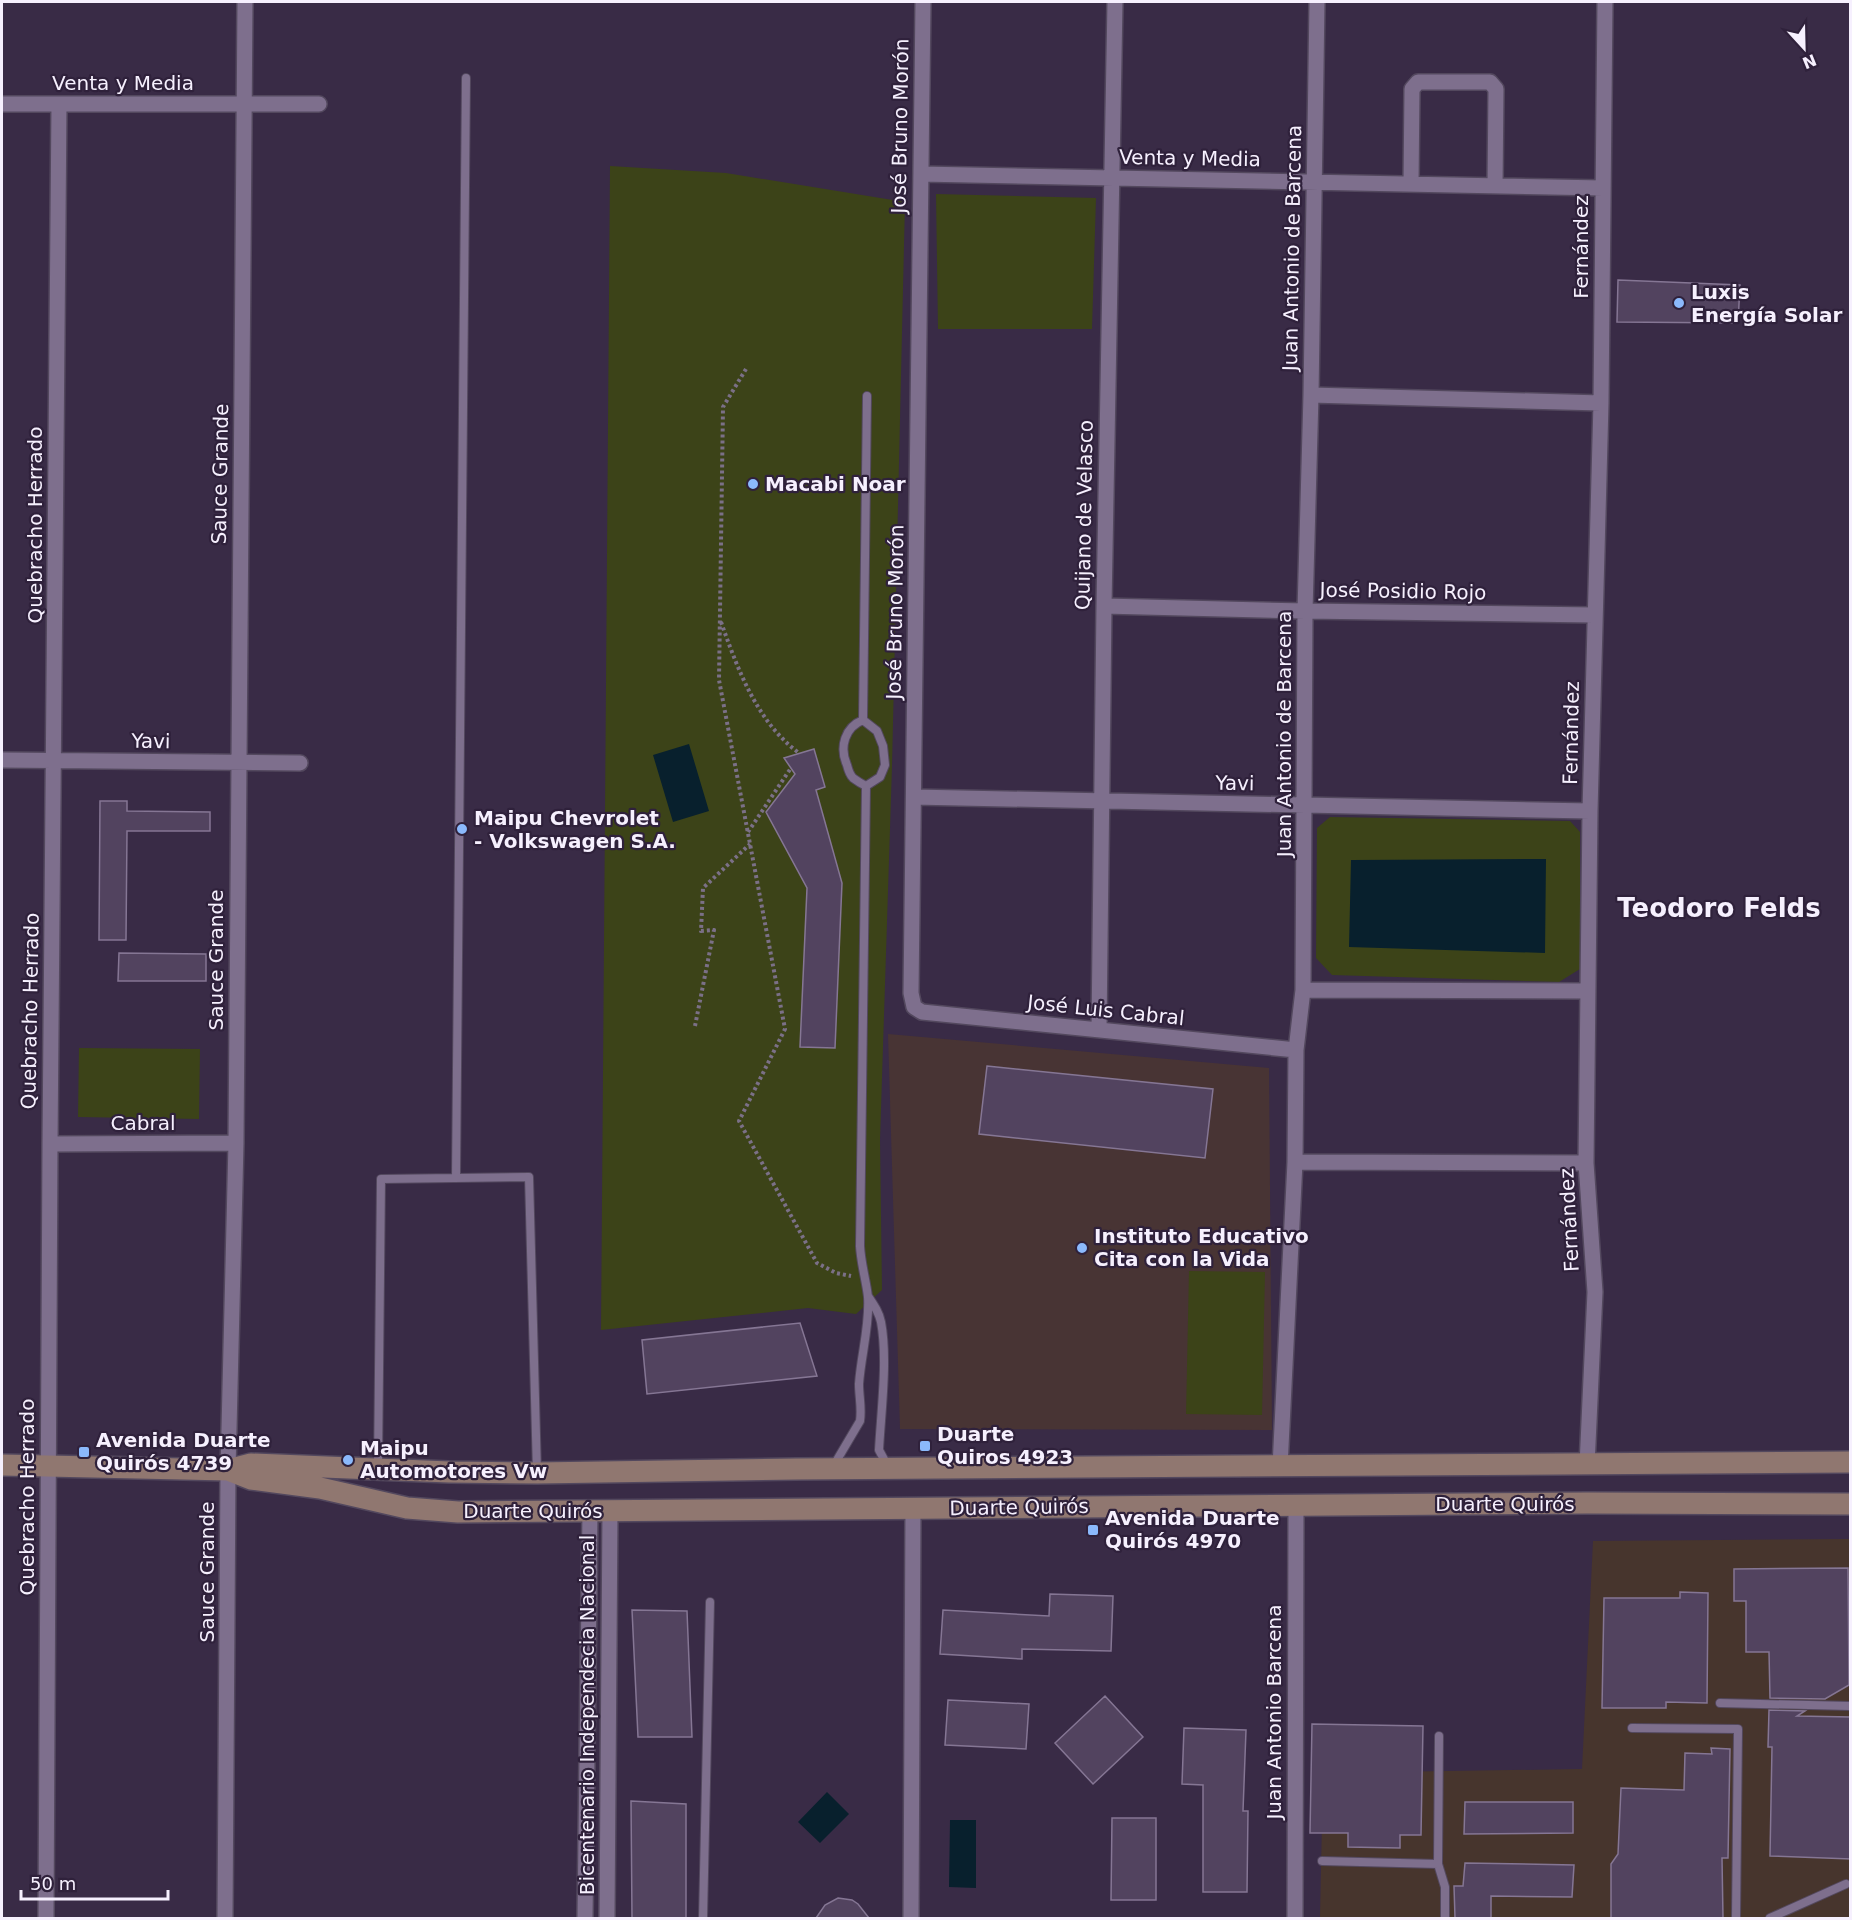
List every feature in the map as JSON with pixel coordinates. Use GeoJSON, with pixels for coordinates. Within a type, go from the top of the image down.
{"type":"FeatureCollection","features":[{"type":"Feature","properties":{"kind":"main road","name":"Duarte Quirós"},"geometry":{"type":"LineString","coordinates":[[2,1465],[228,1470],[251,1464],[537,1473],[1851,1462]]}},
{"type":"Feature","properties":{"kind":"main road","name":"Duarte Quirós"},"geometry":{"type":"LineString","coordinates":[[228,1470],[251,1479],[320,1488],[381,1503],[458,1512],[1851,1503]]}},
{"type":"Feature","properties":{"kind":"street","name":"Sauce Grande"},"geometry":{"type":"LineString","coordinates":[[225,1918],[228,1470],[236,1143],[245,2]]}},
{"type":"Feature","properties":{"kind":"street","name":"José Bruno Morón"},"geometry":{"type":"LineString","coordinates":[[914,1007],[911,993],[923,2]]}},
{"type":"Feature","properties":{"kind":"street","name":"Quijano de Velasco"},"geometry":{"type":"LineString","coordinates":[[1099,1030],[1115,2]]}},
{"type":"Feature","properties":{"kind":"street","name":"Juan Antonio de Barcena"},"geometry":{"type":"LineString","coordinates":[[1280,1467],[1295,1162],[1296,1050],[1303,990],[1305,611],[1317,2]]}},
{"type":"Feature","properties":{"kind":"street","name":"Fernández"},"geometry":{"type":"LineString","coordinates":[[1587,1465],[1595,1292],[1587,1164],[1588,992],[1594,615],[1601,403],[1605,2]]}},
{"type":"Feature","properties":{"kind":"street"},"geometry":{"type":"LineString","coordinates":[[1411,184],[1412,89],[1418,82],[1490,82],[1496,89],[1495,186]]}},
{"type":"Feature","properties":{"kind":"street","name":"Venta y Media"},"geometry":{"type":"LineString","coordinates":[[2,104],[319,104]]}},
{"type":"Feature","properties":{"kind":"street","name":"Quebracho Herrado"},"geometry":{"type":"LineString","coordinates":[[46,1918],[59,104]]}},
{"type":"Feature","properties":{"kind":"street","name":"Venta y Media"},"geometry":{"type":"LineString","coordinates":[[921,174],[1603,188]]}},
{"type":"Feature","properties":{"kind":"street"},"geometry":{"type":"LineString","coordinates":[[1311,395],[1601,403]]}},
{"type":"Feature","properties":{"kind":"street","name":"José Posidio Rojo"},"geometry":{"type":"LineString","coordinates":[[1104,606],[1594,615]]}},
{"type":"Feature","properties":{"kind":"street","name":"Yavi"},"geometry":{"type":"LineString","coordinates":[[2,760],[300,763]]}},
{"type":"Feature","properties":{"kind":"street","name":"Yavi"},"geometry":{"type":"LineString","coordinates":[[914,797],[1590,811]]}},
{"type":"Feature","properties":{"kind":"street"},"geometry":{"type":"LineString","coordinates":[[1303,990],[1588,992]]}},
{"type":"Feature","properties":{"kind":"street","name":"José Luis Cabral"},"geometry":{"type":"LineString","coordinates":[[914,1007],[922,1012],[1296,1050]]}},
{"type":"Feature","properties":{"kind":"street","name":"Cabral"},"geometry":{"type":"LineString","coordinates":[[50,1144],[236,1143]]}},
{"type":"Feature","properties":{"kind":"street"},"geometry":{"type":"LineString","coordinates":[[1295,1162],[1587,1164]]}},
{"type":"Feature","properties":{"kind":"street","name":"Juan Antonio Barcena"},"geometry":{"type":"LineString","coordinates":[[1295,1918],[1296,1505]]}},
{"type":"Feature","properties":{"kind":"street"},"geometry":{"type":"LineString","coordinates":[[911,1918],[913,1509]]}},
{"type":"Feature","properties":{"kind":"street","name":"Bicentenario Independecia Nacional"},"geometry":{"type":"LineString","coordinates":[[585,1918],[600,1511]]}},
{"type":"Feature","properties":{"kind":"street","name":"Bicentenario Independecia Nacional"},"geometry":{"type":"LineString","coordinates":[[600,1511],[607,1918]]}},
{"type":"Feature","properties":{"kind":"lane"},"geometry":{"type":"LineString","coordinates":[[456,1178],[466,78]]}},
{"type":"Feature","properties":{"kind":"lane"},"geometry":{"type":"LineString","coordinates":[[863,720],[867,396]]}},
{"type":"Feature","properties":{"kind":"lane"},"geometry":{"type":"LineString","coordinates":[[863,720],[877,732],[883,746],[885,765],[880,777],[866,786]]}},
{"type":"Feature","properties":{"kind":"lane"},"geometry":{"type":"LineString","coordinates":[[863,720],[855,723],[848,733],[844,741],[843,756],[852,777],[866,786]]}},
{"type":"Feature","properties":{"kind":"lane"},"geometry":{"type":"LineString","coordinates":[[832,1469],[860,1421],[862,1412],[859,1387],[868,1310],[860,1246],[866,786]]}},
{"type":"Feature","properties":{"kind":"lane"},"geometry":{"type":"LineString","coordinates":[[378,1468],[381,1179],[529,1178],[537,1473]]}},
{"type":"Feature","properties":{"kind":"lane"},"geometry":{"type":"LineString","coordinates":[[867,1295],[876,1308],[884,1346],[879,1450],[889,1469]]}},
{"type":"Feature","properties":{"kind":"lane"},"geometry":{"type":"LineString","coordinates":[[703,1918],[710,1602]]}},
{"type":"Feature","properties":{"kind":"lane"},"geometry":{"type":"LineString","coordinates":[[1720,1703],[1851,1706]]}},
{"type":"Feature","properties":{"kind":"lane"},"geometry":{"type":"LineString","coordinates":[[1632,1728],[1738,1729],[1736,1918]]}},
{"type":"Feature","properties":{"kind":"lane"},"geometry":{"type":"LineString","coordinates":[[1439,1736],[1438,1864],[1445,1887],[1445,1918]]}},
{"type":"Feature","properties":{"kind":"lane"},"geometry":{"type":"LineString","coordinates":[[1322,1861],[1438,1864]]}},
{"type":"Feature","properties":{"kind":"lane"},"geometry":{"type":"LineString","coordinates":[[1770,1918],[1846,1884]]}},
{"type":"Feature","properties":{"kind":"path"},"geometry":{"type":"LineString","coordinates":[[746,369],[723,408],[719,680],[785,1029],[739,1121],[817,1263],[836,1273],[864,1278]]}},
{"type":"Feature","properties":{"kind":"path"},"geometry":{"type":"LineString","coordinates":[[720,620],[739,673],[762,712],[784,742],[799,753]]}},
{"type":"Feature","properties":{"kind":"path"},"geometry":{"type":"LineString","coordinates":[[748,832],[791,768]]}},
{"type":"Feature","properties":{"kind":"path"},"geometry":{"type":"LineString","coordinates":[[695,1026],[714,930],[701,931],[703,888],[750,843]]}},
{"type":"Feature","properties":{"kind":"shaded area","name":"Instituto Educativo Cita con la Vida"},"geometry":{"type":"Polygon","coordinates":[[[888,1034],[1269,1068],[1272,1430],[900,1429],[888,1034]]]}},
{"type":"Feature","properties":{"kind":"shaded area"},"geometry":{"type":"Polygon","coordinates":[[[1850,1539],[1850,1918],[1320,1918],[1323,1773],[1582,1769],[1593,1541],[1850,1539]]]}},
{"type":"Feature","properties":{"kind":"green space","name":"Macabi Noar"},"geometry":{"type":"Polygon","coordinates":[[[610,166],[726,173],[905,202],[892,766],[880,1140],[882,1290],[856,1314],[808,1308],[601,1330],[610,166]]]}},
{"type":"Feature","properties":{"kind":"green space"},"geometry":{"type":"Polygon","coordinates":[[[936,194],[1096,198],[1092,329],[938,329],[936,194]]]}},
{"type":"Feature","properties":{"kind":"green space"},"geometry":{"type":"Polygon","coordinates":[[[1330,817],[1570,821],[1580,832],[1580,969],[1559,982],[1332,975],[1316,958],[1317,828],[1330,817]]]}},
{"type":"Feature","properties":{"kind":"green space"},"geometry":{"type":"Polygon","coordinates":[[[79,1048],[200,1049],[199,1119],[78,1117],[79,1048]]]}},
{"type":"Feature","properties":{"kind":"green space"},"geometry":{"type":"Polygon","coordinates":[[[1189,1271],[1265,1272],[1262,1415],[1186,1414],[1189,1271]]]}},
{"type":"Feature","properties":{"kind":"water"},"geometry":{"type":"Polygon","coordinates":[[[689,744],[709,811],[673,822],[653,755],[689,744]]]}},
{"type":"Feature","properties":{"kind":"water"},"geometry":{"type":"Polygon","coordinates":[[[1546,859],[1545,953],[1349,947],[1351,860],[1546,859]]]}},
{"type":"Feature","properties":{"kind":"water"},"geometry":{"type":"Polygon","coordinates":[[[827,1792],[849,1814],[820,1843],[798,1822],[827,1792]]]}},
{"type":"Feature","properties":{"kind":"water"},"geometry":{"type":"Polygon","coordinates":[[[950,1820],[976,1820],[976,1888],[949,1887],[950,1820]]]}},
{"type":"Feature","properties":{"kind":"building","name":"Luxis Energía Solar"},"geometry":{"type":"Polygon","coordinates":[[[1618,280],[1740,285],[1738,323],[1617,322],[1618,280]]]}},
{"type":"Feature","properties":{"kind":"building"},"geometry":{"type":"Polygon","coordinates":[[[814,749],[825,787],[816,790],[842,883],[835,1048],[800,1047],[807,888],[766,812],[795,774],[784,758],[814,749]]]}},
{"type":"Feature","properties":{"kind":"building"},"geometry":{"type":"Polygon","coordinates":[[[100,801],[127,801],[127,811],[210,812],[210,831],[127,831],[126,940],[99,940],[100,801]]]}},
{"type":"Feature","properties":{"kind":"building"},"geometry":{"type":"Polygon","coordinates":[[[119,953],[206,954],[206,981],[118,981],[119,953]]]}},
{"type":"Feature","properties":{"kind":"building"},"geometry":{"type":"Polygon","coordinates":[[[987,1066],[1213,1089],[1205,1158],[979,1134],[987,1066]]]}},
{"type":"Feature","properties":{"kind":"building"},"geometry":{"type":"Polygon","coordinates":[[[800,1323],[817,1376],[647,1394],[642,1340],[800,1323]]]}},
{"type":"Feature","properties":{"kind":"building"},"geometry":{"type":"Polygon","coordinates":[[[1848,1568],[1849,1685],[1825,1699],[1770,1698],[1769,1652],[1746,1652],[1746,1601],[1734,1601],[1734,1569],[1848,1568]]]}},
{"type":"Feature","properties":{"kind":"building"},"geometry":{"type":"Polygon","coordinates":[[[1680,1592],[1708,1593],[1707,1703],[1666,1702],[1666,1708],[1602,1708],[1604,1598],[1680,1598],[1680,1592]]]}},
{"type":"Feature","properties":{"kind":"building"},"geometry":{"type":"Polygon","coordinates":[[[1050,1594],[1113,1596],[1111,1651],[1022,1649],[1022,1659],[940,1654],[943,1610],[1049,1616],[1050,1594]]]}},
{"type":"Feature","properties":{"kind":"building"},"geometry":{"type":"Polygon","coordinates":[[[632,1610],[687,1611],[692,1737],[638,1737],[632,1610]]]}},
{"type":"Feature","properties":{"kind":"building"},"geometry":{"type":"Polygon","coordinates":[[[1105,1696],[1143,1737],[1093,1784],[1055,1743],[1105,1696]]]}},
{"type":"Feature","properties":{"kind":"building"},"geometry":{"type":"Polygon","coordinates":[[[948,1700],[1029,1704],[1026,1749],[945,1745],[948,1700]]]}},
{"type":"Feature","properties":{"kind":"building"},"geometry":{"type":"Polygon","coordinates":[[[1769,1710],[1805,1711],[1797,1716],[1851,1717],[1851,1859],[1770,1856],[1772,1747],[1768,1747],[1769,1710]]]}},
{"type":"Feature","properties":{"kind":"building"},"geometry":{"type":"Polygon","coordinates":[[[1312,1724],[1423,1726],[1421,1835],[1400,1835],[1400,1848],[1348,1847],[1348,1833],[1310,1833],[1312,1724]]]}},
{"type":"Feature","properties":{"kind":"building"},"geometry":{"type":"Polygon","coordinates":[[[1184,1728],[1246,1730],[1243,1811],[1248,1811],[1247,1892],[1203,1892],[1203,1785],[1182,1784],[1184,1728]]]}},
{"type":"Feature","properties":{"kind":"building"},"geometry":{"type":"Polygon","coordinates":[[[1711,1748],[1730,1749],[1728,1858],[1722,1858],[1723,1918],[1611,1918],[1611,1864],[1618,1854],[1621,1788],[1684,1790],[1685,1753],[1712,1754],[1711,1748]]]}},
{"type":"Feature","properties":{"kind":"building"},"geometry":{"type":"Polygon","coordinates":[[[631,1801],[686,1804],[686,1918],[632,1918],[631,1801]]]}},
{"type":"Feature","properties":{"kind":"building"},"geometry":{"type":"Polygon","coordinates":[[[1465,1802],[1573,1802],[1573,1833],[1464,1834],[1465,1802]]]}},
{"type":"Feature","properties":{"kind":"building"},"geometry":{"type":"Polygon","coordinates":[[[1112,1818],[1156,1818],[1156,1900],[1111,1900],[1112,1818]]]}},
{"type":"Feature","properties":{"kind":"building"},"geometry":{"type":"Polygon","coordinates":[[[1465,1863],[1574,1865],[1572,1897],[1491,1896],[1491,1918],[1455,1918],[1454,1886],[1463,1886],[1465,1863]]]}},
{"type":"Feature","properties":{"kind":"building"},"geometry":{"type":"Polygon","coordinates":[[[838,1898],[852,1900],[869,1918],[816,1918],[825,1905],[838,1898]]]}},
{"type":"Feature","properties":{"kind":"place","name":"Luxis Energía Solar"},"geometry":{"type":"Point","coordinates":[1679,303]}},
{"type":"Feature","properties":{"kind":"place","name":"Macabi Noar"},"geometry":{"type":"Point","coordinates":[753,484]}},
{"type":"Feature","properties":{"kind":"place","name":"Maipu Chevrolet - Volkswagen S.A."},"geometry":{"type":"Point","coordinates":[462,829]}},
{"type":"Feature","properties":{"kind":"place","name":"Instituto Educativo Cita con la Vida"},"geometry":{"type":"Point","coordinates":[1082,1248]}},
{"type":"Feature","properties":{"kind":"place","name":"Duarte Quiros 4923"},"geometry":{"type":"Point","coordinates":[925,1446]}},
{"type":"Feature","properties":{"kind":"place","name":"Avenida Duarte Quirós 4739"},"geometry":{"type":"Point","coordinates":[84,1452]}},
{"type":"Feature","properties":{"kind":"place","name":"Maipu Automotores Vw"},"geometry":{"type":"Point","coordinates":[348,1460]}},
{"type":"Feature","properties":{"kind":"place","name":"Avenida Duarte Quirós 4970"},"geometry":{"type":"Point","coordinates":[1093,1530]}},
{"type":"Feature","properties":{"kind":"district","name":"Teodoro Felds"},"geometry":{"type":"Point","coordinates":[1719,908]}}]}
